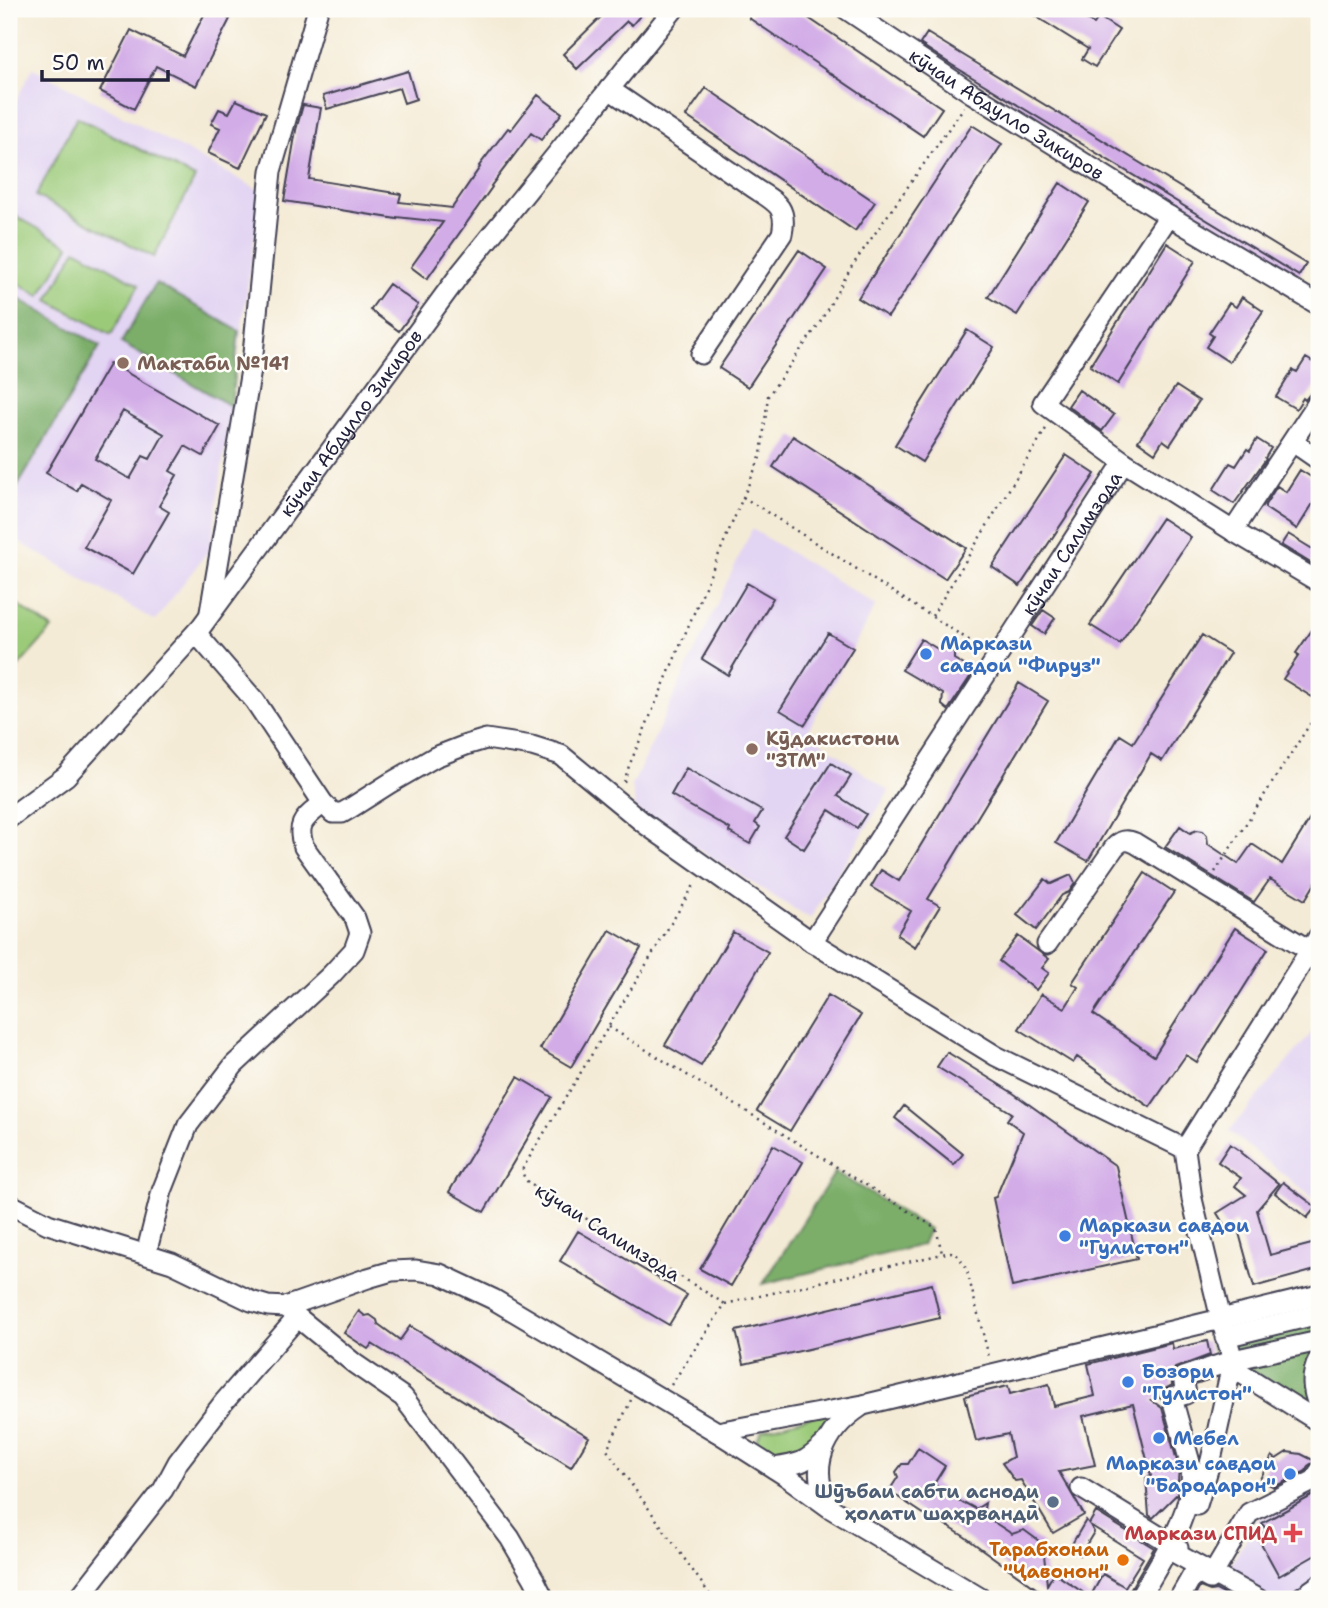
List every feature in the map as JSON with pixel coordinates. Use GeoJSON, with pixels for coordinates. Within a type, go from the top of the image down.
{"type":"FeatureCollection","features":[{"type":"Feature","properties":{"kind":"street"},"geometry":{"type":"LineString","coordinates":[[209,616],[252,364],[271,171],[318,9]]}},
{"type":"Feature","properties":{"kind":"street","name":"кӯчаи Абдулло Зикиров"},"geometry":{"type":"LineString","coordinates":[[9,818],[66,776],[196,633],[460,274],[674,9]]}},
{"type":"Feature","properties":{"kind":"street","name":"кӯчаи Абдулло Зикиров"},"geometry":{"type":"LineString","coordinates":[[846,9],[973,94],[1169,216]]}},
{"type":"Feature","properties":{"kind":"street"},"geometry":{"type":"LineString","coordinates":[[609,89],[765,195],[775,203],[785,220],[782,234],[701,354]]}},
{"type":"Feature","properties":{"kind":"street"},"geometry":{"type":"LineString","coordinates":[[1049,408],[1169,216],[1319,305]]}},
{"type":"Feature","properties":{"kind":"street"},"geometry":{"type":"LineString","coordinates":[[1233,531],[1319,401]]}},
{"type":"Feature","properties":{"kind":"street","name":"кӯчаи Салимзода"},"geometry":{"type":"LineString","coordinates":[[1049,408],[1124,461],[1319,582]]}},
{"type":"Feature","properties":{"kind":"street"},"geometry":{"type":"LineString","coordinates":[[1293,442],[1319,460]]}},
{"type":"Feature","properties":{"kind":"street","name":"кӯчаи Салимзода"},"geometry":{"type":"LineString","coordinates":[[812,942],[1124,461]]}},
{"type":"Feature","properties":{"kind":"street"},"geometry":{"type":"LineString","coordinates":[[196,633],[255,701],[323,803],[333,813],[342,813],[435,757],[486,738],[532,746],[561,755],[645,824],[812,942],[996,1056],[1185,1149]]}},
{"type":"Feature","properties":{"kind":"street"},"geometry":{"type":"LineString","coordinates":[[146,1254],[162,1192],[188,1125],[234,1065],[331,975],[354,950],[360,933],[355,918],[304,847],[299,833],[303,820],[323,803]]}},
{"type":"Feature","properties":{"kind":"street"},"geometry":{"type":"LineString","coordinates":[[1047,944],[1114,848],[1121,841],[1127,840],[1206,887],[1314,943],[1185,1149],[1192,1199],[1233,1360],[1204,1483],[1188,1527],[1150,1599]]}},
{"type":"Feature","properties":{"kind":"street"},"geometry":{"type":"LineString","coordinates":[[9,1204],[48,1224],[172,1263],[251,1301],[291,1312],[355,1364],[403,1398],[510,1538],[544,1599]]}},
{"type":"Feature","properties":{"kind":"street"},"geometry":{"type":"LineString","coordinates":[[78,1599],[163,1490],[178,1462],[291,1312],[368,1278],[392,1271],[416,1270],[440,1274],[493,1299],[717,1432],[830,1508],[982,1599]]}},
{"type":"Feature","properties":{"kind":"street"},"geometry":{"type":"LineString","coordinates":[[1223,1328],[1319,1295]]}},
{"type":"Feature","properties":{"kind":"street"},"geometry":{"type":"LineString","coordinates":[[717,1432],[863,1405],[993,1374],[1223,1328],[1319,1314]]}},
{"type":"Feature","properties":{"kind":"street"},"geometry":{"type":"LineString","coordinates":[[1233,1360],[1319,1341]]}},
{"type":"Feature","properties":{"kind":"street"},"geometry":{"type":"LineString","coordinates":[[1319,1359],[1312,1379],[1319,1407]]}},
{"type":"Feature","properties":{"kind":"street"},"geometry":{"type":"LineString","coordinates":[[1233,1360],[1319,1420]]}},
{"type":"Feature","properties":{"kind":"street"},"geometry":{"type":"LineString","coordinates":[[1139,1599],[1183,1519],[1189,1496],[1191,1466],[1171,1398],[1186,1394],[1183,1377],[1225,1363],[1319,1420]]}},
{"type":"Feature","properties":{"kind":"street"},"geometry":{"type":"LineString","coordinates":[[774,1468],[799,1464],[812,1456],[844,1420],[863,1405]]}},
{"type":"Feature","properties":{"kind":"street"},"geometry":{"type":"LineString","coordinates":[[753,1456],[753,1439],[757,1430],[768,1422]]}},
{"type":"Feature","properties":{"kind":"street"},"geometry":{"type":"LineString","coordinates":[[828,1441],[818,1474],[830,1508]]}},
{"type":"Feature","properties":{"kind":"street"},"geometry":{"type":"LineString","coordinates":[[1179,1599],[1195,1571],[1210,1579],[1249,1513],[1315,1480],[1319,1472]]}},
{"type":"Feature","properties":{"kind":"street"},"geometry":{"type":"LineString","coordinates":[[1081,1488],[1222,1579],[1258,1599]]}},
{"type":"Feature","properties":{"kind":"street"},"geometry":{"type":"LineString","coordinates":[[1299,1599],[1319,1586]]}},
{"type":"Feature","properties":{"kind":"path"},"geometry":{"type":"LineString","coordinates":[[617,802],[629,766],[761,455],[768,396],[819,324],[852,266],[973,94]]}},
{"type":"Feature","properties":{"kind":"path"},"geometry":{"type":"LineString","coordinates":[[932,617],[1049,408]]}},
{"type":"Feature","properties":{"kind":"path"},"geometry":{"type":"LineString","coordinates":[[742,496],[997,659]]}},
{"type":"Feature","properties":{"kind":"path"},"geometry":{"type":"LineString","coordinates":[[1206,887],[1319,710]]}},
{"type":"Feature","properties":{"kind":"path","name":"кӯчаи Салимзода"},"geometry":{"type":"LineString","coordinates":[[705,867],[523,1168],[524,1177],[530,1184],[725,1304]]}},
{"type":"Feature","properties":{"kind":"path"},"geometry":{"type":"LineString","coordinates":[[609,1027],[936,1228],[942,1253]]}},
{"type":"Feature","properties":{"kind":"path"},"geometry":{"type":"LineString","coordinates":[[662,1400],[725,1304],[951,1252],[957,1255],[966,1267],[993,1374]]}},
{"type":"Feature","properties":{"kind":"path"},"geometry":{"type":"LineString","coordinates":[[638,1385],[607,1450],[712,1599]]}},
{"type":"Feature","properties":{"kind":"shaded area","name":"Мактаби №141"},"geometry":{"type":"Polygon","coordinates":[[[33,68],[261,191],[211,547],[155,621],[9,536],[9,113],[33,68]]]}},
{"type":"Feature","properties":{"kind":"shaded area"},"geometry":{"type":"Polygon","coordinates":[[[752,529],[876,605],[807,732],[889,791],[810,919],[636,810],[632,786],[752,529]]]}},
{"type":"Feature","properties":{"kind":"shaded area"},"geometry":{"type":"Polygon","coordinates":[[[1314,1030],[1319,1033],[1319,1203],[1229,1131],[1314,1030]]]}},
{"type":"Feature","properties":{"kind":"shaded area"},"geometry":{"type":"Polygon","coordinates":[[[1319,1487],[1319,1599],[1238,1599],[1218,1586],[1258,1519],[1319,1487]]]}},
{"type":"Feature","properties":{"kind":"green space"},"geometry":{"type":"Polygon","coordinates":[[[77,117],[195,178],[154,257],[36,196],[77,117]]]}},
{"type":"Feature","properties":{"kind":"green space"},"geometry":{"type":"Polygon","coordinates":[[[9,212],[69,246],[40,296],[9,278],[9,212]]]}},
{"type":"Feature","properties":{"kind":"green space"},"geometry":{"type":"Polygon","coordinates":[[[76,249],[139,285],[111,335],[48,300],[76,249]]]}},
{"type":"Feature","properties":{"kind":"green space"},"geometry":{"type":"Polygon","coordinates":[[[156,283],[239,331],[231,406],[121,343],[156,283]]]}},
{"type":"Feature","properties":{"kind":"green space"},"geometry":{"type":"Polygon","coordinates":[[[9,293],[100,346],[9,501],[9,293]]]}},
{"type":"Feature","properties":{"kind":"green space"},"geometry":{"type":"Polygon","coordinates":[[[9,598],[52,629],[9,677],[9,598]]]}},
{"type":"Feature","properties":{"kind":"green space"},"geometry":{"type":"Polygon","coordinates":[[[835,1172],[929,1229],[922,1245],[763,1284],[835,1172]]]}},
{"type":"Feature","properties":{"kind":"green space"},"geometry":{"type":"Polygon","coordinates":[[[1319,1302],[1319,1408],[1213,1350],[1207,1328],[1319,1302]]]}},
{"type":"Feature","properties":{"kind":"green space"},"geometry":{"type":"Polygon","coordinates":[[[848,1406],[810,1450],[784,1459],[769,1457],[758,1448],[757,1439],[762,1430],[848,1406]]]}},
{"type":"Feature","properties":{"kind":"building"},"geometry":{"type":"Polygon","coordinates":[[[207,9],[230,19],[196,86],[156,66],[134,109],[100,91],[131,30],[183,56],[207,9]]]}},
{"type":"Feature","properties":{"kind":"building"},"geometry":{"type":"Polygon","coordinates":[[[609,9],[646,9],[632,25],[627,21],[577,69],[563,54],[609,9]]]}},
{"type":"Feature","properties":{"kind":"building"},"geometry":{"type":"Polygon","coordinates":[[[755,9],[795,9],[942,108],[923,136],[749,18],[755,9]]]}},
{"type":"Feature","properties":{"kind":"building"},"geometry":{"type":"Polygon","coordinates":[[[1024,9],[1070,9],[1094,24],[1099,17],[1119,30],[1095,67],[1082,59],[1088,49],[1024,9]]]}},
{"type":"Feature","properties":{"kind":"building"},"geometry":{"type":"Polygon","coordinates":[[[927,33],[1306,264],[1299,276],[952,65],[920,44],[927,33]]]}},
{"type":"Feature","properties":{"kind":"building"},"geometry":{"type":"Polygon","coordinates":[[[408,71],[416,99],[404,103],[399,88],[327,109],[323,96],[408,71]]]}},
{"type":"Feature","properties":{"kind":"building"},"geometry":{"type":"Polygon","coordinates":[[[706,88],[875,202],[855,231],[686,116],[706,88]]]}},
{"type":"Feature","properties":{"kind":"building"},"geometry":{"type":"Polygon","coordinates":[[[538,95],[562,113],[541,140],[531,133],[427,279],[411,267],[443,222],[397,219],[284,201],[303,105],[321,108],[309,179],[401,194],[399,202],[452,208],[479,166],[538,95]]]}},
{"type":"Feature","properties":{"kind":"building"},"geometry":{"type":"Polygon","coordinates":[[[236,100],[266,113],[240,168],[208,153],[220,128],[211,124],[219,109],[229,113],[236,100]]]}},
{"type":"Feature","properties":{"kind":"building"},"geometry":{"type":"Polygon","coordinates":[[[972,125],[1002,144],[888,317],[858,298],[972,125]]]}},
{"type":"Feature","properties":{"kind":"building"},"geometry":{"type":"Polygon","coordinates":[[[1060,183],[1089,202],[1017,315],[988,297],[1060,183]]]}},
{"type":"Feature","properties":{"kind":"building"},"geometry":{"type":"Polygon","coordinates":[[[1167,243],[1195,261],[1118,384],[1090,366],[1167,243]]]}},
{"type":"Feature","properties":{"kind":"building"},"geometry":{"type":"Polygon","coordinates":[[[799,250],[827,269],[748,387],[719,368],[799,250]]]}},
{"type":"Feature","properties":{"kind":"building"},"geometry":{"type":"Polygon","coordinates":[[[389,284],[418,305],[399,331],[370,310],[389,284]]]}},
{"type":"Feature","properties":{"kind":"building"},"geometry":{"type":"Polygon","coordinates":[[[1242,297],[1263,311],[1229,362],[1206,347],[1213,336],[1209,333],[1229,303],[1236,307],[1242,297]]]}},
{"type":"Feature","properties":{"kind":"building"},"geometry":{"type":"Polygon","coordinates":[[[967,330],[994,347],[922,462],[895,445],[967,330]]]}},
{"type":"Feature","properties":{"kind":"building"},"geometry":{"type":"Polygon","coordinates":[[[1306,358],[1319,366],[1319,382],[1296,409],[1276,397],[1293,370],[1297,372],[1306,358]]]}},
{"type":"Feature","properties":{"kind":"building"},"geometry":{"type":"Polygon","coordinates":[[[110,363],[220,426],[203,456],[185,446],[170,471],[177,475],[159,506],[169,512],[133,574],[84,547],[111,500],[81,483],[77,491],[46,473],[110,363]],[[123,411],[95,459],[130,479],[143,456],[150,459],[164,434],[123,411]]]}},
{"type":"Feature","properties":{"kind":"building"},"geometry":{"type":"Polygon","coordinates":[[[1176,386],[1199,401],[1170,445],[1163,440],[1155,453],[1138,441],[1176,386]]]}},
{"type":"Feature","properties":{"kind":"building"},"geometry":{"type":"Polygon","coordinates":[[[1079,390],[1114,415],[1102,431],[1068,406],[1079,390]]]}},
{"type":"Feature","properties":{"kind":"building"},"geometry":{"type":"Polygon","coordinates":[[[793,436],[966,548],[945,579],[773,467],[793,436]]]}},
{"type":"Feature","properties":{"kind":"building"},"geometry":{"type":"Polygon","coordinates":[[[1257,439],[1271,448],[1234,504],[1213,490],[1230,463],[1236,466],[1257,439]]]}},
{"type":"Feature","properties":{"kind":"building"},"geometry":{"type":"Polygon","coordinates":[[[1066,455],[1095,474],[1020,586],[992,567],[1066,455]]]}},
{"type":"Feature","properties":{"kind":"building"},"geometry":{"type":"Polygon","coordinates":[[[1300,470],[1319,482],[1319,494],[1297,529],[1265,508],[1265,505],[1277,486],[1286,492],[1300,470]]]}},
{"type":"Feature","properties":{"kind":"building"},"geometry":{"type":"Polygon","coordinates":[[[1162,518],[1191,537],[1120,644],[1090,625],[1162,518]]]}},
{"type":"Feature","properties":{"kind":"building"},"geometry":{"type":"Polygon","coordinates":[[[1288,534],[1319,553],[1319,568],[1281,545],[1288,534]]]}},
{"type":"Feature","properties":{"kind":"building"},"geometry":{"type":"Polygon","coordinates":[[[747,583],[773,598],[728,675],[702,659],[747,583]]]}},
{"type":"Feature","properties":{"kind":"building"},"geometry":{"type":"Polygon","coordinates":[[[1043,610],[1055,618],[1044,634],[1032,626],[1043,610]]]}},
{"type":"Feature","properties":{"kind":"building"},"geometry":{"type":"Polygon","coordinates":[[[1319,620],[1319,686],[1312,697],[1283,679],[1299,655],[1296,653],[1319,620]]]}},
{"type":"Feature","properties":{"kind":"building"},"geometry":{"type":"Polygon","coordinates":[[[828,633],[853,648],[805,725],[780,710],[828,633]]]}},
{"type":"Feature","properties":{"kind":"building"},"geometry":{"type":"Polygon","coordinates":[[[1202,635],[1230,653],[1162,761],[1151,754],[1088,861],[1056,843],[1120,735],[1133,743],[1202,635]]]}},
{"type":"Feature","properties":{"kind":"building"},"geometry":{"type":"Polygon","coordinates":[[[921,639],[941,651],[947,649],[954,652],[954,659],[974,671],[948,710],[942,705],[943,694],[902,670],[921,639]]]}},
{"type":"Feature","properties":{"kind":"building"},"geometry":{"type":"Polygon","coordinates":[[[1019,683],[1048,701],[928,899],[940,906],[915,947],[897,935],[911,911],[871,887],[881,870],[899,881],[1019,683]]]}},
{"type":"Feature","properties":{"kind":"building"},"geometry":{"type":"Polygon","coordinates":[[[831,763],[851,776],[838,796],[866,814],[857,828],[829,810],[804,849],[784,836],[831,763]]]}},
{"type":"Feature","properties":{"kind":"building"},"geometry":{"type":"Polygon","coordinates":[[[686,768],[762,811],[755,823],[760,827],[750,844],[729,832],[730,829],[671,795],[686,768]]]}},
{"type":"Feature","properties":{"kind":"building"},"geometry":{"type":"Polygon","coordinates":[[[1319,804],[1319,877],[1305,900],[1270,879],[1254,902],[1165,847],[1180,826],[1190,833],[1203,831],[1208,844],[1238,864],[1252,844],[1282,864],[1319,804]]]}},
{"type":"Feature","properties":{"kind":"building"},"geometry":{"type":"Polygon","coordinates":[[[1145,873],[1174,892],[1093,1014],[1154,1056],[1235,928],[1268,949],[1197,1062],[1186,1055],[1150,1107],[1077,1057],[1073,1063],[1019,1029],[1041,994],[1065,1008],[1078,987],[1072,983],[1145,873]]]}},
{"type":"Feature","properties":{"kind":"building"},"geometry":{"type":"Polygon","coordinates":[[[1071,875],[1075,883],[1069,892],[1062,895],[1036,930],[1017,915],[1045,879],[1051,884],[1071,875]]]}},
{"type":"Feature","properties":{"kind":"building"},"geometry":{"type":"Polygon","coordinates":[[[610,930],[641,948],[571,1067],[540,1049],[610,930]]]}},
{"type":"Feature","properties":{"kind":"building"},"geometry":{"type":"Polygon","coordinates":[[[733,932],[768,952],[701,1066],[665,1045],[733,932]]]}},
{"type":"Feature","properties":{"kind":"building"},"geometry":{"type":"Polygon","coordinates":[[[1018,936],[1049,959],[1042,968],[1049,973],[1036,990],[999,961],[1018,936]]]}},
{"type":"Feature","properties":{"kind":"building"},"geometry":{"type":"Polygon","coordinates":[[[828,995],[861,1015],[790,1131],[757,1111],[828,995]]]}},
{"type":"Feature","properties":{"kind":"building"},"geometry":{"type":"Polygon","coordinates":[[[947,1052],[1013,1093],[1116,1166],[1137,1259],[1012,1287],[993,1198],[996,1197],[1023,1132],[1007,1120],[1012,1113],[937,1067],[947,1052]]]}},
{"type":"Feature","properties":{"kind":"building"},"geometry":{"type":"Polygon","coordinates":[[[518,1077],[552,1097],[484,1212],[449,1192],[518,1077]]]}},
{"type":"Feature","properties":{"kind":"building"},"geometry":{"type":"Polygon","coordinates":[[[904,1106],[963,1154],[954,1165],[895,1118],[904,1106]]]}},
{"type":"Feature","properties":{"kind":"building"},"geometry":{"type":"Polygon","coordinates":[[[1230,1144],[1279,1184],[1257,1210],[1270,1255],[1319,1242],[1319,1269],[1254,1287],[1236,1222],[1226,1228],[1217,1213],[1246,1195],[1235,1186],[1241,1178],[1218,1162],[1230,1144]]]}},
{"type":"Feature","properties":{"kind":"building"},"geometry":{"type":"Polygon","coordinates":[[[773,1145],[803,1162],[731,1286],[700,1269],[773,1145]]]}},
{"type":"Feature","properties":{"kind":"building"},"geometry":{"type":"Polygon","coordinates":[[[1283,1182],[1316,1207],[1307,1218],[1275,1193],[1283,1182]]]}},
{"type":"Feature","properties":{"kind":"building"},"geometry":{"type":"Polygon","coordinates":[[[578,1231],[687,1295],[669,1325],[560,1261],[578,1231]]]}},
{"type":"Feature","properties":{"kind":"building"},"geometry":{"type":"Polygon","coordinates":[[[932,1284],[940,1318],[744,1364],[736,1331],[932,1284]]]}},
{"type":"Feature","properties":{"kind":"building"},"geometry":{"type":"Polygon","coordinates":[[[359,1311],[365,1316],[370,1315],[400,1340],[410,1326],[589,1437],[571,1467],[372,1344],[368,1349],[344,1333],[359,1311]]]}},
{"type":"Feature","properties":{"kind":"building"},"geometry":{"type":"Polygon","coordinates":[[[1207,1341],[1210,1355],[1175,1368],[1171,1374],[1172,1385],[1163,1390],[1160,1398],[1151,1400],[1162,1408],[1179,1468],[1177,1494],[1153,1518],[1149,1515],[1146,1478],[1151,1476],[1133,1404],[1083,1416],[1095,1465],[1059,1472],[1084,1515],[1053,1533],[1021,1480],[1015,1481],[1002,1463],[1013,1457],[1008,1434],[976,1441],[965,1396],[1008,1386],[1010,1394],[1049,1384],[1054,1406],[1095,1396],[1088,1364],[1172,1343],[1173,1349],[1207,1341]]]}},
{"type":"Feature","properties":{"kind":"building"},"geometry":{"type":"Polygon","coordinates":[[[918,1448],[945,1466],[934,1484],[976,1509],[985,1503],[983,1515],[1012,1534],[1024,1530],[1043,1544],[1047,1585],[1054,1573],[1090,1597],[1103,1574],[1125,1587],[1143,1558],[1090,1525],[1094,1532],[1080,1555],[1069,1549],[1086,1520],[1089,1524],[1096,1512],[1154,1548],[1127,1599],[1051,1599],[965,1537],[941,1522],[939,1524],[889,1491],[898,1477],[896,1472],[902,1464],[908,1464],[918,1448]]]}},
{"type":"Feature","properties":{"kind":"building"},"geometry":{"type":"Polygon","coordinates":[[[1287,1452],[1301,1454],[1315,1461],[1306,1471],[1274,1487],[1260,1479],[1272,1456],[1276,1459],[1287,1452]]]}},
{"type":"Feature","properties":{"kind":"building"},"geometry":{"type":"Polygon","coordinates":[[[1319,1492],[1319,1553],[1279,1576],[1257,1536],[1267,1531],[1262,1523],[1319,1492]]]}},
{"type":"Feature","properties":{"kind":"building"},"geometry":{"type":"Polygon","coordinates":[[[1200,1587],[1216,1590],[1233,1599],[1193,1599],[1200,1587]]]}},
{"type":"Feature","properties":{"kind":"place","name":"Мактаби №141"},"geometry":{"type":"Point","coordinates":[123,363]}},
{"type":"Feature","properties":{"kind":"place","name":"Маркази савдои \"Фируз\""},"geometry":{"type":"Point","coordinates":[926,654]}},
{"type":"Feature","properties":{"kind":"place","name":"Кӯдакистони \"ЗТМ\""},"geometry":{"type":"Point","coordinates":[752,749]}},
{"type":"Feature","properties":{"kind":"place","name":"Маркази савдои \"Гулистон\""},"geometry":{"type":"Point","coordinates":[1065,1236]}},
{"type":"Feature","properties":{"kind":"place","name":"Бозори \"Гулистон\""},"geometry":{"type":"Point","coordinates":[1128,1382]}},
{"type":"Feature","properties":{"kind":"place","name":"Мебел"},"geometry":{"type":"Point","coordinates":[1159,1438]}},
{"type":"Feature","properties":{"kind":"place","name":"Маркази савдои \"Бародарон\""},"geometry":{"type":"Point","coordinates":[1290,1474]}},
{"type":"Feature","properties":{"kind":"place","name":"Шӯъбаи сабти асноди ҳолати шаҳрвандӣ"},"geometry":{"type":"Point","coordinates":[1053,1502]}},
{"type":"Feature","properties":{"kind":"place","name":"Маркази СПИД"},"geometry":{"type":"Point","coordinates":[1293,1533]}},
{"type":"Feature","properties":{"kind":"place","name":"Тарабхонаи \"Ҷавонон\""},"geometry":{"type":"Point","coordinates":[1123,1560]}}]}
